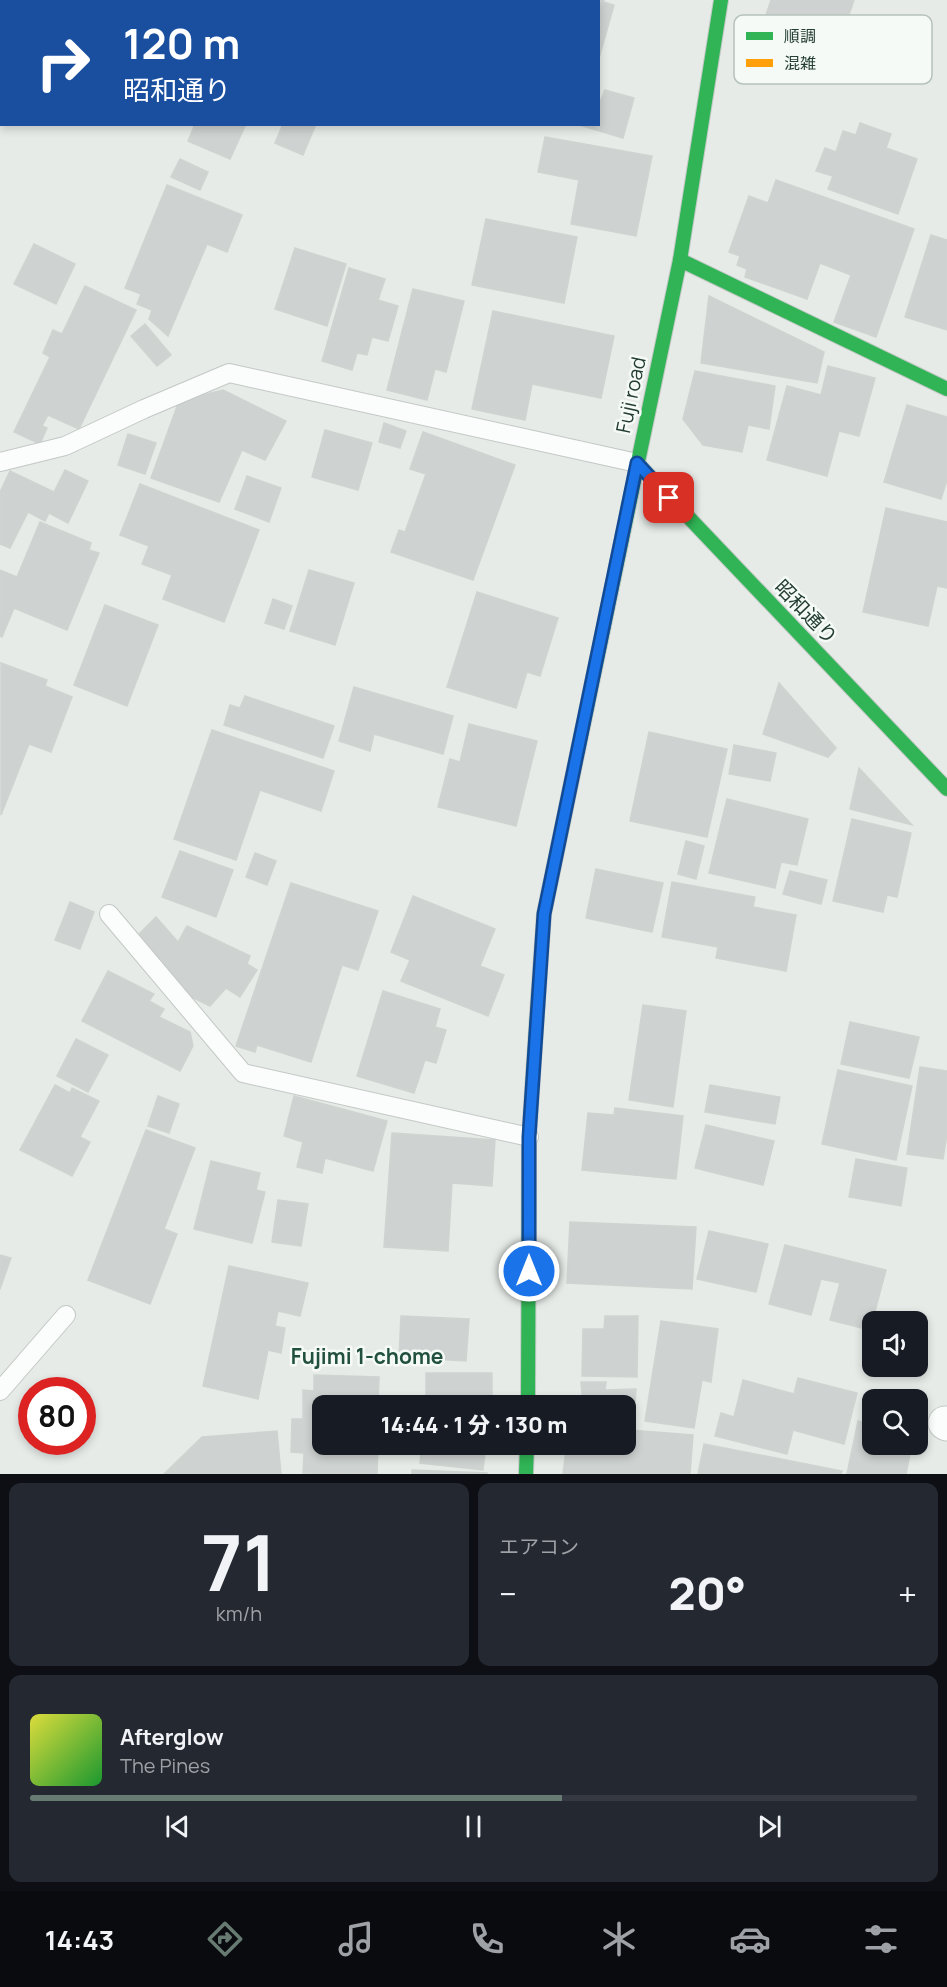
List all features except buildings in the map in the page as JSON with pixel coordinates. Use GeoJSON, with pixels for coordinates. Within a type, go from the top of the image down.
{"type":"FeatureCollection","features":[{"type":"Feature","properties":{"kind":"main road","name":"Fuji road"},"geometry":{"type":"LineString","coordinates":[[528,1395],[529,1137],[544,914],[680,260],[721,0]]}},
{"type":"Feature","properties":{"kind":"main road"},"geometry":{"type":"LineString","coordinates":[[680,260],[947,389]]}},
{"type":"Feature","properties":{"kind":"main road","name":"昭和通り"},"geometry":{"type":"LineString","coordinates":[[637,463],[947,789]]}},
{"type":"Feature","properties":{"kind":"main road"},"geometry":{"type":"LineString","coordinates":[[526,1474],[527,1455]]}},
{"type":"Feature","properties":{"kind":"lane"},"geometry":{"type":"LineString","coordinates":[[0,462],[65,446],[229,373],[637,463]]}},
{"type":"Feature","properties":{"kind":"lane"},"geometry":{"type":"LineString","coordinates":[[109,914],[243,1073],[529,1137]]}},
{"type":"Feature","properties":{"kind":"lane"},"geometry":{"type":"LineString","coordinates":[[0,1391],[66,1315]]}},
{"type":"Feature","properties":{"kind":"traffic: fast"},"geometry":{"type":"LineString","coordinates":[[578,750],[680,260],[721,0]]}},
{"type":"Feature","properties":{"kind":"traffic: fast"},"geometry":{"type":"LineString","coordinates":[[680,260],[947,389]]}},
{"type":"Feature","properties":{"kind":"traffic: fast"},"geometry":{"type":"LineString","coordinates":[[637,463],[947,789]]}},
{"type":"Feature","properties":{"kind":"traffic: fast"},"geometry":{"type":"LineString","coordinates":[[528,1395],[529,1137],[537,1015]]}},
{"type":"Feature","properties":{"kind":"traffic: fast"},"geometry":{"type":"LineString","coordinates":[[526,1474],[527,1455]]}},
{"type":"Feature","properties":{"kind":"traffic: slow"},"geometry":{"type":"LineString","coordinates":[[537,1015],[544,914],[578,750]]}},
{"type":"Feature","properties":{"kind":"district","name":"Fujimi 1-chome"},"geometry":{"type":"Point","coordinates":[367,1357]}},
{"type":"Feature","properties":{"kind":"route"},"geometry":{"type":"LineString","coordinates":[[529,1271],[529,1137],[544,914],[637,463],[669,498]]}}]}
